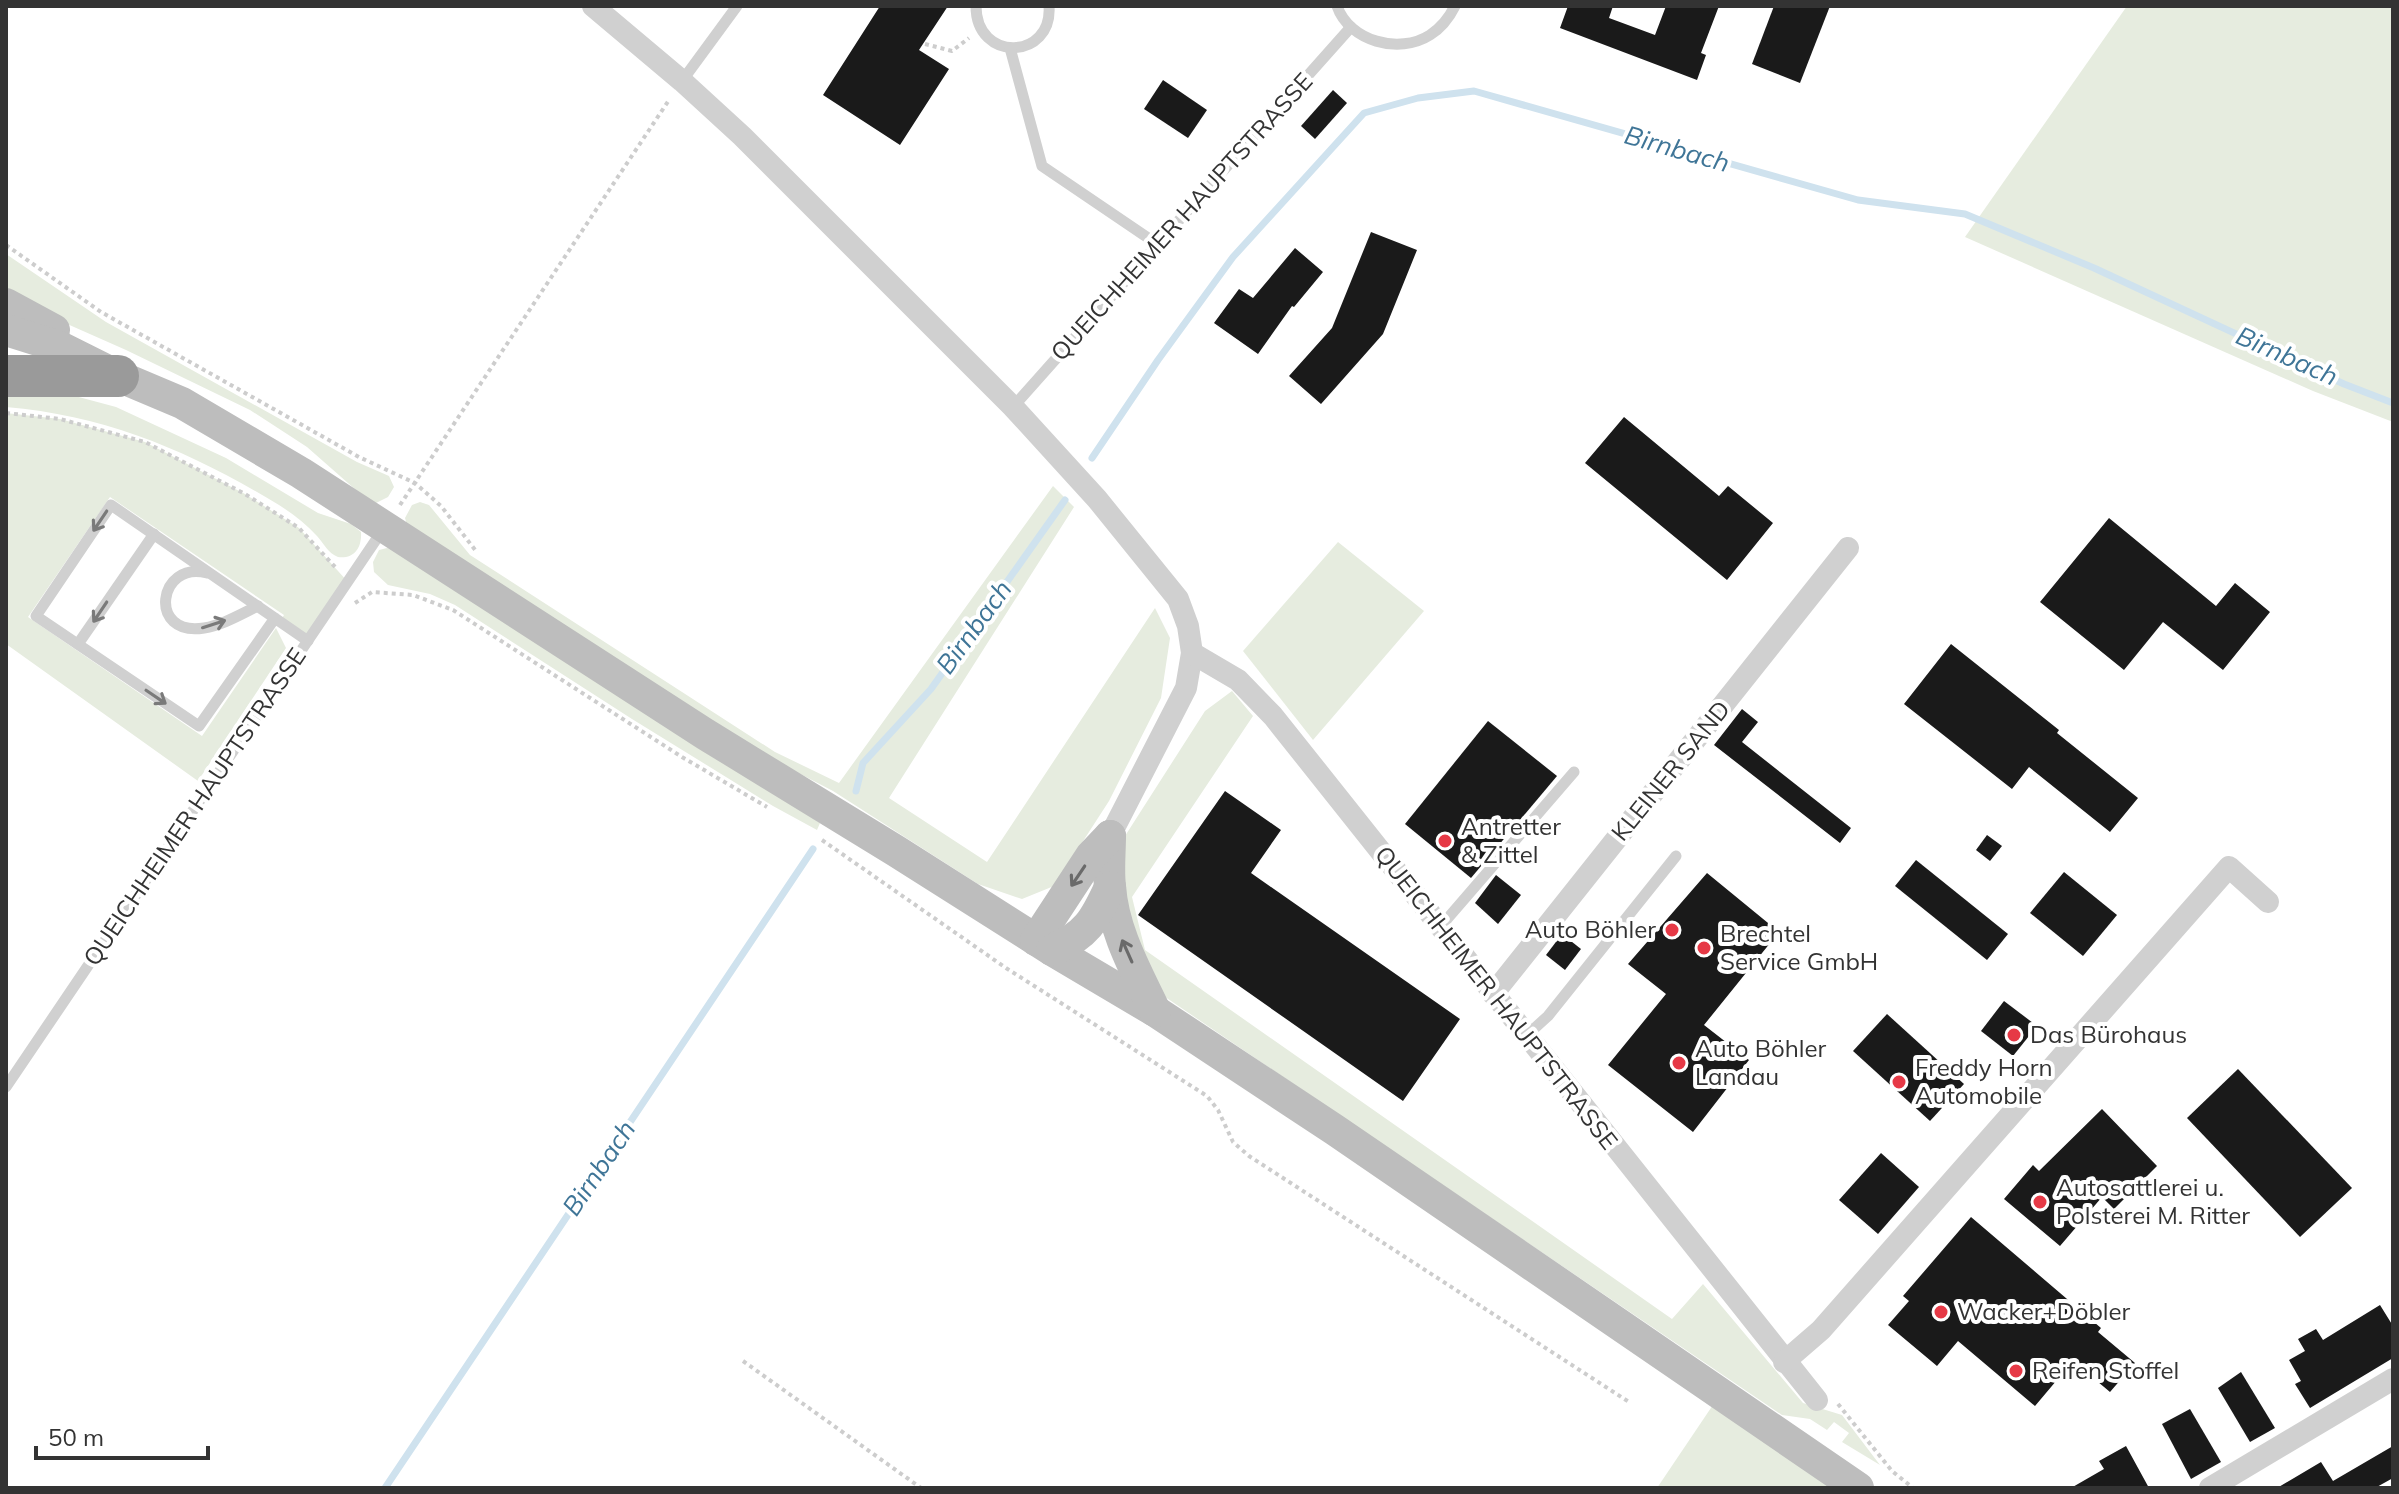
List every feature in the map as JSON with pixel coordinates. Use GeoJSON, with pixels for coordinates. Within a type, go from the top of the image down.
{"type":"FeatureCollection","features":[{"type":"Feature","properties":{"kind":"highway"},"geometry":{"type":"LineString","coordinates":[[6,376],[118,376]]}},
{"type":"Feature","properties":{"kind":"main road"},"geometry":{"type":"LineString","coordinates":[[6,304],[46,325],[118,376]]}},
{"type":"Feature","properties":{"kind":"main road"},"geometry":{"type":"LineString","coordinates":[[6,330],[60,347],[182,403],[385,527],[705,734],[1155,1011],[1858,1488]]}},
{"type":"Feature","properties":{"kind":"main road"},"geometry":{"type":"LineString","coordinates":[[6,354],[118,376]]}},
{"type":"Feature","properties":{"kind":"main road"},"geometry":{"type":"LineString","coordinates":[[1044,945],[1091,856],[1110,836]]}},
{"type":"Feature","properties":{"kind":"main road"},"geometry":{"type":"LineString","coordinates":[[1110,836],[1110,887],[1120,935],[1155,1011]]}},
{"type":"Feature","properties":{"kind":"main road"},"geometry":{"type":"LineString","coordinates":[[1044,945],[1078,937],[1088,927],[1110,887]]}},
{"type":"Feature","properties":{"kind":"street"},"geometry":{"type":"LineString","coordinates":[[593,6],[682,81],[762,156],[1013,407],[1090,490],[1171,589],[1184,610],[1192,653],[1186,688],[1110,836]]}},
{"type":"Feature","properties":{"kind":"street","name":"KLEINER SAND"},"geometry":{"type":"LineString","coordinates":[[1493,994],[1848,548]]}},
{"type":"Feature","properties":{"kind":"street","name":"QUEICHHEIMER HAUPTSTRASSE"},"geometry":{"type":"LineString","coordinates":[[1192,653],[1238,680],[1273,716],[1784,1362],[1827,1402]]}},
{"type":"Feature","properties":{"kind":"street"},"geometry":{"type":"LineString","coordinates":[[1784,1362],[1821,1330],[2229,867],[2268,902]]}},
{"type":"Feature","properties":{"kind":"street"},"geometry":{"type":"LineString","coordinates":[[2210,1488],[2393,1379]]}},
{"type":"Feature","properties":{"kind":"lane"},"geometry":{"type":"LineString","coordinates":[[682,81],[737,6]]}},
{"type":"Feature","properties":{"kind":"lane"},"geometry":{"type":"LineString","coordinates":[[976,6],[976,19],[981,30],[998,45],[1010,48],[1034,42],[1043,33],[1049,22],[1049,6]]}},
{"type":"Feature","properties":{"kind":"lane"},"geometry":{"type":"LineString","coordinates":[[1337,6],[1351,27],[1368,39],[1388,44],[1409,43],[1429,36],[1447,21],[1455,6]]}},
{"type":"Feature","properties":{"kind":"lane","name":"QUEICHHEIMER HAUPTSTRASSE"},"geometry":{"type":"LineString","coordinates":[[1013,407],[1351,27]]}},
{"type":"Feature","properties":{"kind":"lane"},"geometry":{"type":"LineString","coordinates":[[1010,48],[1042,166],[1157,244]]}},
{"type":"Feature","properties":{"kind":"lane"},"geometry":{"type":"LineString","coordinates":[[275,618],[199,726],[36,616],[111,505],[215,575],[308,641]]}},
{"type":"Feature","properties":{"kind":"lane","name":"QUEICHHEIMER HAUPTSTRASSE"},"geometry":{"type":"LineString","coordinates":[[6,1087],[385,527]]}},
{"type":"Feature","properties":{"kind":"lane"},"geometry":{"type":"LineString","coordinates":[[78,644],[154,534]]}},
{"type":"Feature","properties":{"kind":"lane"},"geometry":{"type":"LineString","coordinates":[[215,575],[188,571],[177,577],[168,589],[165,602],[166,614],[174,623],[202,629],[258,606]]}},
{"type":"Feature","properties":{"kind":"lane"},"geometry":{"type":"LineString","coordinates":[[1441,926],[1574,772]]}},
{"type":"Feature","properties":{"kind":"lane"},"geometry":{"type":"LineString","coordinates":[[1526,1036],[1548,1016],[1676,856]]}},
{"type":"Feature","properties":{"kind":"path"},"geometry":{"type":"LineString","coordinates":[[925,44],[952,51],[981,30]]}},
{"type":"Feature","properties":{"kind":"path"},"geometry":{"type":"LineString","coordinates":[[415,483],[682,81]]}},
{"type":"Feature","properties":{"kind":"path"},"geometry":{"type":"LineString","coordinates":[[6,245],[101,312],[359,457],[415,483],[441,506],[477,552]]}},
{"type":"Feature","properties":{"kind":"path"},"geometry":{"type":"LineString","coordinates":[[6,413],[60,419],[145,442],[245,494],[299,528],[348,582]]}},
{"type":"Feature","properties":{"kind":"path"},"geometry":{"type":"LineString","coordinates":[[353,605],[372,592],[413,595],[453,610],[682,757],[773,810]]}},
{"type":"Feature","properties":{"kind":"path"},"geometry":{"type":"LineString","coordinates":[[812,833],[1006,968],[1207,1096],[1218,1110],[1233,1142],[1249,1156],[1629,1402]]}},
{"type":"Feature","properties":{"kind":"path"},"geometry":{"type":"LineString","coordinates":[[743,1361],[921,1488]]}},
{"type":"Feature","properties":{"kind":"path"},"geometry":{"type":"LineString","coordinates":[[1827,1402],[1892,1471],[1913,1488]]}},
{"type":"Feature","properties":{"kind":"shaded area"},"geometry":{"type":"Polygon","coordinates":[[[2127,6],[2393,6],[2393,422],[2313,391],[1965,237],[2127,6]]]}},
{"type":"Feature","properties":{"kind":"shaded area"},"geometry":{"type":"Polygon","coordinates":[[[6,254],[106,322],[357,462],[389,476],[394,487],[388,497],[376,503],[365,498],[307,447],[250,410],[22,304],[6,292],[6,254]]]}},
{"type":"Feature","properties":{"kind":"shaded area"},"geometry":{"type":"Polygon","coordinates":[[[6,389],[75,396],[116,407],[226,458],[318,513],[351,524],[361,532],[360,543],[353,554],[338,557],[289,512],[214,469],[114,428],[6,407],[6,389]]]}},
{"type":"Feature","properties":{"kind":"shaded area"},"geometry":{"type":"Polygon","coordinates":[[[6,413],[60,419],[145,442],[245,494],[299,528],[348,582],[308,641],[280,622],[284,615],[110,497],[28,617],[202,736],[276,628],[286,648],[198,781],[6,644],[6,413]]]}},
{"type":"Feature","properties":{"kind":"shaded area"},"geometry":{"type":"Polygon","coordinates":[[[1053,486],[1074,507],[889,798],[987,862],[1155,608],[1170,638],[1161,698],[1109,801],[1054,886],[1022,899],[978,884],[833,791],[764,755],[407,525],[405,518],[412,505],[420,502],[429,505],[470,555],[775,752],[839,783],[1053,486]]]}},
{"type":"Feature","properties":{"kind":"shaded area"},"geometry":{"type":"Polygon","coordinates":[[[1338,542],[1424,611],[1313,740],[1243,651],[1338,542]]]}},
{"type":"Feature","properties":{"kind":"shaded area"},"geometry":{"type":"Polygon","coordinates":[[[379,550],[401,550],[820,823],[817,830],[632,719],[455,605],[430,594],[388,585],[374,572],[373,562],[379,550]]]}},
{"type":"Feature","properties":{"kind":"shaded area"},"geometry":{"type":"Polygon","coordinates":[[[1232,691],[1253,716],[1132,897],[1145,950],[1672,1319],[1703,1284],[1803,1403],[1842,1415],[1880,1465],[1842,1442],[1849,1433],[1834,1422],[1827,1430],[1810,1419],[1782,1415],[1143,982],[1119,912],[1125,836],[1205,711],[1232,691]]]}},
{"type":"Feature","properties":{"kind":"shaded area"},"geometry":{"type":"Polygon","coordinates":[[[1721,1393],[1846,1488],[1657,1488],[1721,1393]]]}},
{"type":"Feature","properties":{"kind":"building"},"geometry":{"type":"Polygon","coordinates":[[[880,6],[948,6],[919,50],[949,69],[900,145],[823,95],[880,6]]]}},
{"type":"Feature","properties":{"kind":"building"},"geometry":{"type":"Polygon","coordinates":[[[1568,6],[1613,6],[1609,18],[1655,35],[1666,6],[1719,6],[1701,53],[1706,55],[1697,80],[1560,28],[1568,6]]]}},
{"type":"Feature","properties":{"kind":"building"},"geometry":{"type":"Polygon","coordinates":[[[1774,6],[1830,6],[1800,83],[1752,64],[1774,6]]]}},
{"type":"Feature","properties":{"kind":"building"},"geometry":{"type":"Polygon","coordinates":[[[1163,80],[1207,110],[1188,138],[1144,109],[1163,80]]]}},
{"type":"Feature","properties":{"kind":"building"},"geometry":{"type":"Polygon","coordinates":[[[1333,90],[1347,103],[1315,139],[1301,126],[1333,90]]]}},
{"type":"Feature","properties":{"kind":"building"},"geometry":{"type":"Polygon","coordinates":[[[1371,232],[1417,250],[1383,334],[1321,404],[1289,376],[1332,328],[1371,232]]]}},
{"type":"Feature","properties":{"kind":"building"},"geometry":{"type":"Polygon","coordinates":[[[1295,248],[1323,272],[1292,306],[1258,354],[1214,323],[1239,289],[1253,298],[1295,248]]]}},
{"type":"Feature","properties":{"kind":"building"},"geometry":{"type":"Polygon","coordinates":[[[1624,417],[1719,496],[1728,486],[1773,523],[1727,580],[1585,463],[1624,417]]]}},
{"type":"Feature","properties":{"kind":"building"},"geometry":{"type":"Polygon","coordinates":[[[2109,518],[2216,606],[2235,583],[2270,612],[2223,670],[2163,622],[2124,670],[2040,602],[2109,518]]]}},
{"type":"Feature","properties":{"kind":"building"},"geometry":{"type":"Polygon","coordinates":[[[1951,644],[2138,798],[2110,832],[2029,767],[2012,789],[1904,704],[1951,644]]]}},
{"type":"Feature","properties":{"kind":"building"},"geometry":{"type":"Polygon","coordinates":[[[1742,709],[1758,722],[1742,742],[1851,828],[1840,843],[1714,745],[1742,709]]]}},
{"type":"Feature","properties":{"kind":"building"},"geometry":{"type":"Polygon","coordinates":[[[1488,721],[1557,776],[1471,878],[1405,824],[1488,721]]]}},
{"type":"Feature","properties":{"kind":"building"},"geometry":{"type":"Polygon","coordinates":[[[1225,791],[1281,830],[1251,873],[1460,1019],[1403,1101],[1138,915],[1225,791]]]}},
{"type":"Feature","properties":{"kind":"building"},"geometry":{"type":"Polygon","coordinates":[[[1987,835],[2002,846],[1990,861],[1976,850],[1987,835]]]}},
{"type":"Feature","properties":{"kind":"building"},"geometry":{"type":"Polygon","coordinates":[[[1916,860],[2008,934],[1987,960],[1895,886],[1916,860]]]}},
{"type":"Feature","properties":{"kind":"building"},"geometry":{"type":"Polygon","coordinates":[[[2064,872],[2117,915],[2083,956],[2030,913],[2064,872]]]}},
{"type":"Feature","properties":{"kind":"building"},"geometry":{"type":"Polygon","coordinates":[[[1707,873],[1779,932],[1704,1025],[1749,1060],[1693,1132],[1608,1065],[1666,994],[1628,964],[1707,873]]]}},
{"type":"Feature","properties":{"kind":"building"},"geometry":{"type":"Polygon","coordinates":[[[1496,875],[1521,895],[1498,924],[1475,903],[1496,875]]]}},
{"type":"Feature","properties":{"kind":"building"},"geometry":{"type":"Polygon","coordinates":[[[1562,934],[1581,949],[1565,970],[1546,955],[1562,934]]]}},
{"type":"Feature","properties":{"kind":"building"},"geometry":{"type":"Polygon","coordinates":[[[2004,1001],[2037,1026],[2013,1056],[1981,1031],[2004,1001]]]}},
{"type":"Feature","properties":{"kind":"building"},"geometry":{"type":"Polygon","coordinates":[[[1887,1014],[1964,1084],[1930,1121],[1853,1051],[1887,1014]]]}},
{"type":"Feature","properties":{"kind":"building"},"geometry":{"type":"Polygon","coordinates":[[[2238,1069],[2352,1188],[2300,1237],[2187,1118],[2238,1069]]]}},
{"type":"Feature","properties":{"kind":"building"},"geometry":{"type":"Polygon","coordinates":[[[2102,1109],[2157,1166],[2114,1209],[2102,1197],[2060,1246],[2004,1199],[2033,1165],[2039,1171],[2102,1109]]]}},
{"type":"Feature","properties":{"kind":"building"},"geometry":{"type":"Polygon","coordinates":[[[1881,1153],[1919,1187],[1878,1234],[1839,1200],[1881,1153]]]}},
{"type":"Feature","properties":{"kind":"building"},"geometry":{"type":"Polygon","coordinates":[[[1971,1217],[2101,1328],[2098,1332],[2135,1363],[2110,1392],[2073,1361],[2035,1406],[1958,1341],[1937,1366],[1888,1325],[1909,1301],[1903,1296],[1971,1217]]]}},
{"type":"Feature","properties":{"kind":"building"},"geometry":{"type":"Polygon","coordinates":[[[2380,1305],[2393,1326],[2393,1358],[2310,1408],[2295,1384],[2301,1381],[2289,1360],[2305,1351],[2298,1339],[2316,1329],[2323,1340],[2380,1305]]]}},
{"type":"Feature","properties":{"kind":"building"},"geometry":{"type":"Polygon","coordinates":[[[2241,1372],[2275,1428],[2250,1442],[2218,1388],[2241,1372]]]}},
{"type":"Feature","properties":{"kind":"building"},"geometry":{"type":"Polygon","coordinates":[[[2190,1409],[2221,1462],[2191,1479],[2162,1424],[2190,1409]]]}},
{"type":"Feature","properties":{"kind":"building"},"geometry":{"type":"Polygon","coordinates":[[[2126,1446],[2149,1488],[2071,1488],[2104,1469],[2099,1461],[2126,1446]]]}},
{"type":"Feature","properties":{"kind":"building"},"geometry":{"type":"Polygon","coordinates":[[[2393,1446],[2393,1478],[2375,1488],[2277,1488],[2321,1462],[2333,1481],[2393,1446]]]}},
{"type":"Feature","properties":{"kind":"waterway","name":"Birnbach"},"geometry":{"type":"LineString","coordinates":[[1092,458],[1233,257],[1364,113],[1418,98],[1474,91],[1858,200],[1965,214],[2094,268],[2344,384],[2393,403]]}},
{"type":"Feature","properties":{"kind":"waterway","name":"Birnbach"},"geometry":{"type":"LineString","coordinates":[[856,791],[863,763],[931,689],[1065,500]]}},
{"type":"Feature","properties":{"kind":"waterway","name":"Birnbach"},"geometry":{"type":"LineString","coordinates":[[385,1488],[813,849]]}},
{"type":"Feature","properties":{"kind":"place","name":"Antretter & Zittel"},"geometry":{"type":"Point","coordinates":[1445,841]}},
{"type":"Feature","properties":{"kind":"place","name":"Auto Böhler"},"geometry":{"type":"Point","coordinates":[1672,930]}},
{"type":"Feature","properties":{"kind":"place","name":"Brechtel Service GmbH"},"geometry":{"type":"Point","coordinates":[1704,948]}},
{"type":"Feature","properties":{"kind":"place","name":"Das Bürohaus"},"geometry":{"type":"Point","coordinates":[2014,1035]}},
{"type":"Feature","properties":{"kind":"place","name":"Auto Böhler Landau"},"geometry":{"type":"Point","coordinates":[1679,1063]}},
{"type":"Feature","properties":{"kind":"place","name":"Freddy Horn Automobile"},"geometry":{"type":"Point","coordinates":[1899,1082]}},
{"type":"Feature","properties":{"kind":"place","name":"Autosattlerei u. Polsterei M. Ritter"},"geometry":{"type":"Point","coordinates":[2040,1202]}},
{"type":"Feature","properties":{"kind":"place","name":"Wacker+Döbler"},"geometry":{"type":"Point","coordinates":[1941,1312]}},
{"type":"Feature","properties":{"kind":"place","name":"Reifen Stoffel"},"geometry":{"type":"Point","coordinates":[2016,1371]}}]}
